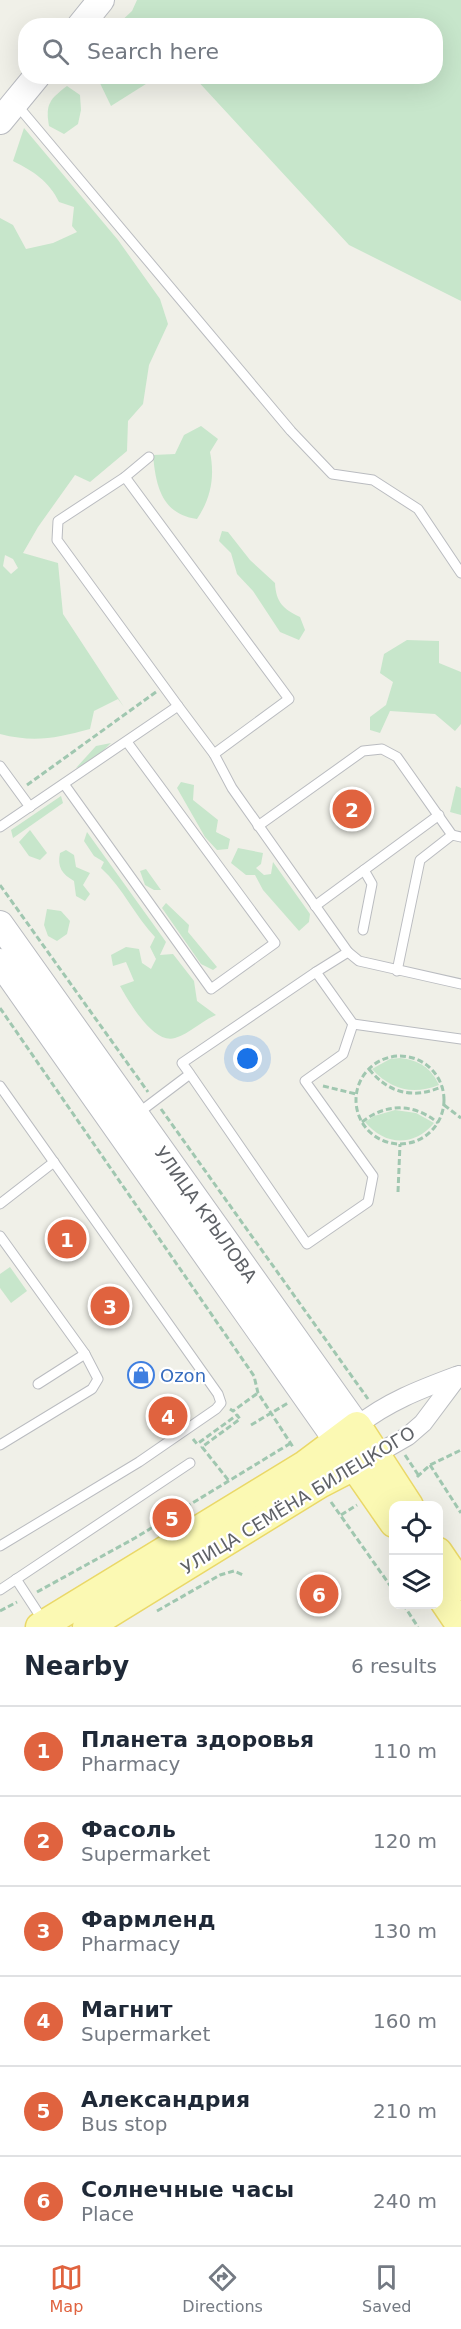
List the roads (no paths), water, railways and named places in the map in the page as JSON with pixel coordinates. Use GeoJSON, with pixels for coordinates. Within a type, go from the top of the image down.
{"type":"FeatureCollection","features":[{"type":"Feature","properties":{"kind":"main road"},"geometry":{"type":"LineString","coordinates":[[86,18],[101,0]]}},
{"type":"Feature","properties":{"kind":"main road"},"geometry":{"type":"LineString","coordinates":[[8,112],[31,84]]}},
{"type":"Feature","properties":{"kind":"main road","name":"УЛИЦА КРЫЛОВА"},"geometry":{"type":"LineString","coordinates":[[0,924],[145,1108],[406,1501]]}},
{"type":"Feature","properties":{"kind":"main road","name":"УЛИЦА КРЫЛОВА"},"geometry":{"type":"LineString","coordinates":[[0,962],[357,1426]]}},
{"type":"Feature","properties":{"kind":"main road","name":"УЛИЦА СЕМЁНА БИЛЕЦКОГО"},"geometry":{"type":"LineString","coordinates":[[42,1625],[357,1426]]}},
{"type":"Feature","properties":{"kind":"main road","name":"УЛИЦА КРЫЛОВА"},"geometry":{"type":"LineString","coordinates":[[376,1455],[389,1507]]}},
{"type":"Feature","properties":{"kind":"main road","name":"УЛИЦА СЕМЁНА БИЛЕЦКОГО"},"geometry":{"type":"LineString","coordinates":[[94,1625],[319,1484],[376,1455]]}},
{"type":"Feature","properties":{"kind":"main road"},"geometry":{"type":"LineString","coordinates":[[440,1555],[461,1586]]}},
{"type":"Feature","properties":{"kind":"main road"},"geometry":{"type":"LineString","coordinates":[[443,1599],[461,1626]]}},
{"type":"Feature","properties":{"kind":"street"},"geometry":{"type":"LineString","coordinates":[[357,1426],[417,1390],[460,1374]]}},
{"type":"Feature","properties":{"kind":"street","name":"УЛИЦА СЕМЁНА БИЛЕЦКОГО"},"geometry":{"type":"LineString","coordinates":[[376,1455],[423,1423],[460,1374]]}},
{"type":"Feature","properties":{"kind":"lane"},"geometry":{"type":"LineString","coordinates":[[8,112],[291,431],[332,474],[373,480],[418,509],[461,573]]}},
{"type":"Feature","properties":{"kind":"lane"},"geometry":{"type":"LineString","coordinates":[[149,457],[125,477],[58,521],[57,540],[214,754],[232,788],[348,952],[359,961],[461,984]]}},
{"type":"Feature","properties":{"kind":"lane"},"geometry":{"type":"LineString","coordinates":[[125,477],[289,699],[214,754]]}},
{"type":"Feature","properties":{"kind":"lane"},"geometry":{"type":"LineString","coordinates":[[0,827],[178,706]]}},
{"type":"Feature","properties":{"kind":"lane"},"geometry":{"type":"LineString","coordinates":[[64,784],[211,989],[275,943],[127,742]]}},
{"type":"Feature","properties":{"kind":"lane"},"geometry":{"type":"LineString","coordinates":[[258,826],[363,751],[382,749],[397,757],[457,836],[420,860],[397,971]]}},
{"type":"Feature","properties":{"kind":"lane"},"geometry":{"type":"LineString","coordinates":[[0,766],[30,807]]}},
{"type":"Feature","properties":{"kind":"lane"},"geometry":{"type":"LineString","coordinates":[[315,906],[439,815]]}},
{"type":"Feature","properties":{"kind":"lane"},"geometry":{"type":"LineString","coordinates":[[363,930],[372,884],[364,870]]}},
{"type":"Feature","properties":{"kind":"lane"},"geometry":{"type":"LineString","coordinates":[[348,952],[183,1063],[307,1244],[368,1202],[373,1176],[305,1081],[343,1054],[353,1024]]}},
{"type":"Feature","properties":{"kind":"lane"},"geometry":{"type":"LineString","coordinates":[[316,972],[353,1024],[461,1039]]}},
{"type":"Feature","properties":{"kind":"lane"},"geometry":{"type":"LineString","coordinates":[[145,1108],[190,1074]]}},
{"type":"Feature","properties":{"kind":"lane"},"geometry":{"type":"LineString","coordinates":[[0,1086],[218,1394],[221,1403],[140,1462],[0,1546]]}},
{"type":"Feature","properties":{"kind":"lane"},"geometry":{"type":"LineString","coordinates":[[0,1204],[54,1162]]}},
{"type":"Feature","properties":{"kind":"lane"},"geometry":{"type":"LineString","coordinates":[[0,1236],[97,1373],[96,1384],[0,1445]]}},
{"type":"Feature","properties":{"kind":"lane"},"geometry":{"type":"LineString","coordinates":[[38,1384],[85,1354]]}},
{"type":"Feature","properties":{"kind":"lane"},"geometry":{"type":"LineString","coordinates":[[0,1590],[190,1463]]}},
{"type":"Feature","properties":{"kind":"lane"},"geometry":{"type":"LineString","coordinates":[[16,1579],[42,1625]]}},
{"type":"Feature","properties":{"kind":"place","name":"Фасоль"},"geometry":{"type":"Point","coordinates":[352,809]}},
{"type":"Feature","properties":{"kind":"place","name":"Планета здоровья"},"geometry":{"type":"Point","coordinates":[67,1239]}},
{"type":"Feature","properties":{"kind":"place","name":"Фармленд"},"geometry":{"type":"Point","coordinates":[110,1306]}},
{"type":"Feature","properties":{"kind":"place","name":"Ozon"},"geometry":{"type":"Point","coordinates":[141,1375]}},
{"type":"Feature","properties":{"kind":"place","name":"Магнит"},"geometry":{"type":"Point","coordinates":[168,1416]}},
{"type":"Feature","properties":{"kind":"place","name":"Александрия"},"geometry":{"type":"Point","coordinates":[172,1518]}},
{"type":"Feature","properties":{"kind":"place","name":"Солнечные часы"},"geometry":{"type":"Point","coordinates":[319,1594]}}]}
